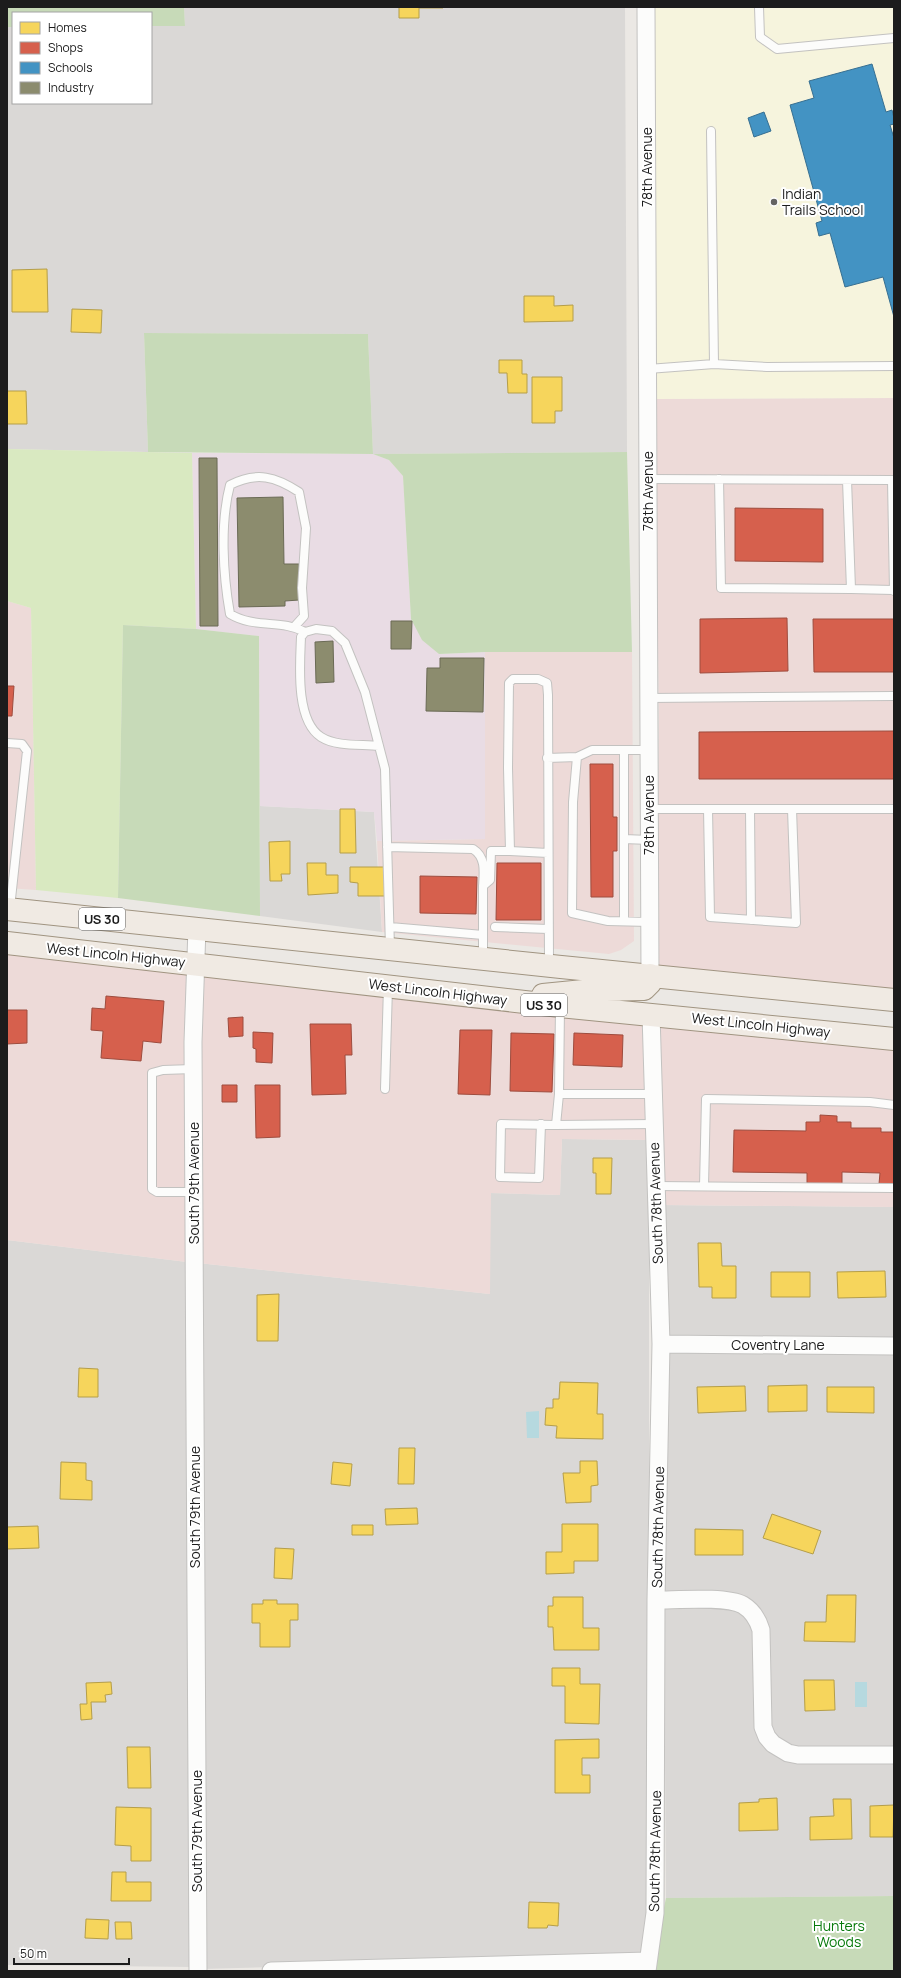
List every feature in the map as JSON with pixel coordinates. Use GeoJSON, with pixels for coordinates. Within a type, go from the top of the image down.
{"type":"FeatureCollection","features":[{"type":"Feature","properties":{"kind":"main road","name":"US 30"},"geometry":{"type":"LineString","coordinates":[[8,909],[549,966],[894,1000]]}},
{"type":"Feature","properties":{"kind":"main road","name":"West Lincoln Highway"},"geometry":{"type":"LineString","coordinates":[[7,942],[502,1000],[894,1039]]}},
{"type":"Feature","properties":{"kind":"main road"},"geometry":{"type":"LineString","coordinates":[[502,1000],[594,990],[644,989],[650,983],[650,975]]}},
{"type":"Feature","properties":{"kind":"street","name":"78th Avenue"},"geometry":{"type":"LineString","coordinates":[[646,7],[650,975]]}},
{"type":"Feature","properties":{"kind":"street","name":"South 79th Avenue"},"geometry":{"type":"LineString","coordinates":[[197,928],[193,1069],[198,1971]]}},
{"type":"Feature","properties":{"kind":"street"},"geometry":{"type":"LineString","coordinates":[[651,1014],[653,1088]]}},
{"type":"Feature","properties":{"kind":"street","name":"South 78th Avenue"},"geometry":{"type":"LineString","coordinates":[[647,1966],[654,1913],[656,1600],[661,1344],[653,1088]]}},
{"type":"Feature","properties":{"kind":"street","name":"Coventry Lane"},"geometry":{"type":"LineString","coordinates":[[661,1344],[894,1346]]}},
{"type":"Feature","properties":{"kind":"street"},"geometry":{"type":"LineString","coordinates":[[656,1600],[728,1601],[745,1606],[755,1615],[761,1630],[762,1727],[767,1737],[779,1749],[798,1755],[894,1755]]}},
{"type":"Feature","properties":{"kind":"street"},"geometry":{"type":"LineString","coordinates":[[271,1971],[647,1966]]}},
{"type":"Feature","properties":{"kind":"lane"},"geometry":{"type":"LineString","coordinates":[[759,7],[760,37],[777,49],[894,38]]}},
{"type":"Feature","properties":{"kind":"lane"},"geometry":{"type":"LineString","coordinates":[[711,131],[714,364]]}},
{"type":"Feature","properties":{"kind":"lane"},"geometry":{"type":"LineString","coordinates":[[648,369],[714,364],[767,366],[894,366]]}},
{"type":"Feature","properties":{"kind":"lane"},"geometry":{"type":"LineString","coordinates":[[295,626],[304,616],[302,588],[306,528],[299,492],[281,481],[260,477],[242,479],[230,485],[226,502],[226,590],[230,614],[241,620],[256,624],[295,626],[305,632]]}},
{"type":"Feature","properties":{"kind":"lane"},"geometry":{"type":"LineString","coordinates":[[648,479],[719,479],[892,480],[894,590],[721,588],[719,479]]}},
{"type":"Feature","properties":{"kind":"lane"},"geometry":{"type":"LineString","coordinates":[[847,480],[851,589]]}},
{"type":"Feature","properties":{"kind":"lane"},"geometry":{"type":"LineString","coordinates":[[379,746],[338,743],[322,737],[312,729],[302,703],[301,637],[305,632],[316,629],[332,632],[345,643],[365,692],[385,769],[390,949]]}},
{"type":"Feature","properties":{"kind":"lane"},"geometry":{"type":"LineString","coordinates":[[510,851],[508,768],[509,682],[513,679],[538,679],[547,683],[549,966]]}},
{"type":"Feature","properties":{"kind":"lane"},"geometry":{"type":"LineString","coordinates":[[649,698],[894,696]]}},
{"type":"Feature","properties":{"kind":"lane"},"geometry":{"type":"LineString","coordinates":[[7,743],[22,744],[27,751],[10,870],[8,909]]}},
{"type":"Feature","properties":{"kind":"lane"},"geometry":{"type":"LineString","coordinates":[[547,758],[577,757],[592,750],[649,750]]}},
{"type":"Feature","properties":{"kind":"lane"},"geometry":{"type":"LineString","coordinates":[[624,750],[624,921]]}},
{"type":"Feature","properties":{"kind":"lane"},"geometry":{"type":"LineString","coordinates":[[577,757],[573,802],[572,913],[608,920],[649,922]]}},
{"type":"Feature","properties":{"kind":"lane"},"geometry":{"type":"LineString","coordinates":[[649,809],[894,809]]}},
{"type":"Feature","properties":{"kind":"lane"},"geometry":{"type":"LineString","coordinates":[[708,809],[710,917],[796,923],[792,809]]}},
{"type":"Feature","properties":{"kind":"lane"},"geometry":{"type":"LineString","coordinates":[[750,809],[751,920]]}},
{"type":"Feature","properties":{"kind":"lane"},"geometry":{"type":"LineString","coordinates":[[624,839],[649,840]]}},
{"type":"Feature","properties":{"kind":"lane"},"geometry":{"type":"LineString","coordinates":[[388,847],[473,849],[479,853],[482,860],[483,886],[483,959]]}},
{"type":"Feature","properties":{"kind":"lane"},"geometry":{"type":"LineString","coordinates":[[483,886],[490,880],[491,851],[548,853]]}},
{"type":"Feature","properties":{"kind":"lane"},"geometry":{"type":"LineString","coordinates":[[390,927],[483,935]]}},
{"type":"Feature","properties":{"kind":"lane"},"geometry":{"type":"LineString","coordinates":[[495,928],[548,929]]}},
{"type":"Feature","properties":{"kind":"lane"},"geometry":{"type":"LineString","coordinates":[[385,1089],[388,986]]}},
{"type":"Feature","properties":{"kind":"lane"},"geometry":{"type":"LineString","coordinates":[[556,1125],[559,1094],[560,1006]]}},
{"type":"Feature","properties":{"kind":"lane"},"geometry":{"type":"LineString","coordinates":[[193,1069],[163,1070],[152,1073],[151,1106],[152,1189],[158,1192],[194,1192]]}},
{"type":"Feature","properties":{"kind":"lane"},"geometry":{"type":"LineString","coordinates":[[559,1094],[653,1088]]}},
{"type":"Feature","properties":{"kind":"lane"},"geometry":{"type":"LineString","coordinates":[[704,1186],[706,1099],[870,1102],[894,1105]]}},
{"type":"Feature","properties":{"kind":"lane"},"geometry":{"type":"LineString","coordinates":[[541,1124],[539,1178],[500,1177],[501,1124],[541,1124],[556,1125],[654,1124]]}},
{"type":"Feature","properties":{"kind":"lane"},"geometry":{"type":"LineString","coordinates":[[656,1186],[894,1188]]}},
{"type":"Feature","properties":{"kind":"shaded area"},"geometry":{"type":"Polygon","coordinates":[[[184,7],[625,7],[627,452],[373,454],[368,334],[144,333],[148,452],[7,449],[7,27],[12,27],[12,104],[152,104],[152,26],[185,26],[184,7]]]}},
{"type":"Feature","properties":{"kind":"shaded area","name":"Indian Trails School"},"geometry":{"type":"Polygon","coordinates":[[[653,7],[894,7],[894,398],[655,399],[653,7]]]}},
{"type":"Feature","properties":{"kind":"shaded area"},"geometry":{"type":"Polygon","coordinates":[[[894,398],[894,992],[657,966],[659,720],[655,399],[894,398]]]}},
{"type":"Feature","properties":{"kind":"shaded area"},"geometry":{"type":"Polygon","coordinates":[[[192,453],[373,454],[389,460],[403,476],[411,619],[439,654],[485,652],[485,839],[377,841],[374,812],[260,806],[259,636],[196,629],[192,453]]]}},
{"type":"Feature","properties":{"kind":"shaded area"},"geometry":{"type":"Polygon","coordinates":[[[7,601],[31,608],[36,890],[7,888],[7,601]]]}},
{"type":"Feature","properties":{"kind":"shaded area"},"geometry":{"type":"Polygon","coordinates":[[[485,652],[632,652],[634,941],[621,950],[609,954],[382,932],[377,841],[485,839],[485,652]]]}},
{"type":"Feature","properties":{"kind":"shaded area"},"geometry":{"type":"Polygon","coordinates":[[[260,806],[374,812],[382,932],[260,916],[260,806]]]}},
{"type":"Feature","properties":{"kind":"shaded area"},"geometry":{"type":"Polygon","coordinates":[[[7,949],[191,972],[187,1262],[7,1240],[7,949]]]}},
{"type":"Feature","properties":{"kind":"shaded area"},"geometry":{"type":"Polygon","coordinates":[[[199,971],[647,1018],[649,1140],[562,1139],[560,1195],[491,1193],[490,1294],[198,1263],[199,971]]]}},
{"type":"Feature","properties":{"kind":"shaded area"},"geometry":{"type":"Polygon","coordinates":[[[656,1020],[894,1045],[894,1207],[661,1205],[656,1020]]]}},
{"type":"Feature","properties":{"kind":"shaded area"},"geometry":{"type":"Polygon","coordinates":[[[562,1139],[649,1140],[649,1910],[643,1956],[202,1969],[198,1263],[490,1294],[490,1193],[560,1195],[562,1139]]]}},
{"type":"Feature","properties":{"kind":"shaded area"},"geometry":{"type":"Polygon","coordinates":[[[661,1205],[894,1207],[894,1896],[666,1898],[661,1205]]]}},
{"type":"Feature","properties":{"kind":"shaded area"},"geometry":{"type":"Polygon","coordinates":[[[7,1240],[187,1262],[193,1967],[7,1965],[7,1240]]]}},
{"type":"Feature","properties":{"kind":"green space"},"geometry":{"type":"Polygon","coordinates":[[[7,7],[184,7],[185,26],[152,26],[152,12],[12,12],[12,27],[7,27],[7,7]]]}},
{"type":"Feature","properties":{"kind":"green space"},"geometry":{"type":"Polygon","coordinates":[[[144,333],[368,334],[373,454],[148,452],[144,333]]]}},
{"type":"Feature","properties":{"kind":"green space"},"geometry":{"type":"Polygon","coordinates":[[[7,449],[192,453],[196,629],[123,625],[118,898],[36,890],[31,608],[7,601],[7,449]]]}},
{"type":"Feature","properties":{"kind":"green space"},"geometry":{"type":"Polygon","coordinates":[[[627,452],[632,652],[485,652],[439,654],[422,640],[411,619],[403,476],[389,460],[373,454],[627,452]]]}},
{"type":"Feature","properties":{"kind":"green space"},"geometry":{"type":"Polygon","coordinates":[[[123,625],[196,629],[259,636],[260,916],[118,898],[123,625]]]}},
{"type":"Feature","properties":{"kind":"green space","name":"Hunters Woods"},"geometry":{"type":"Polygon","coordinates":[[[894,1896],[894,1971],[651,1971],[666,1898],[894,1896]]]}},
{"type":"Feature","properties":{"kind":"water"},"geometry":{"type":"Polygon","coordinates":[[[539,1411],[539,1438],[527,1438],[526,1412],[539,1411]]]}},
{"type":"Feature","properties":{"kind":"water"},"geometry":{"type":"Polygon","coordinates":[[[855,1682],[867,1682],[867,1707],[855,1707],[855,1682]]]}},
{"type":"Feature","properties":{"kind":"building: Homes"},"geometry":{"type":"Polygon","coordinates":[[[399,7],[443,8],[419,8],[419,18],[399,18],[399,7]]]}},
{"type":"Feature","properties":{"kind":"building: Homes"},"geometry":{"type":"Polygon","coordinates":[[[47,269],[48,312],[12,312],[12,270],[47,269]]]}},
{"type":"Feature","properties":{"kind":"building: Homes"},"geometry":{"type":"Polygon","coordinates":[[[524,296],[554,296],[554,306],[573,305],[573,321],[524,322],[524,296]]]}},
{"type":"Feature","properties":{"kind":"building: Homes"},"geometry":{"type":"Polygon","coordinates":[[[72,309],[102,310],[101,333],[71,332],[72,309]]]}},
{"type":"Feature","properties":{"kind":"building: Homes"},"geometry":{"type":"Polygon","coordinates":[[[499,360],[522,360],[522,374],[527,374],[527,393],[508,393],[507,373],[499,373],[499,360]]]}},
{"type":"Feature","properties":{"kind":"building: Homes"},"geometry":{"type":"Polygon","coordinates":[[[532,377],[562,377],[562,411],[555,411],[555,423],[532,423],[532,377]]]}},
{"type":"Feature","properties":{"kind":"building: Homes"},"geometry":{"type":"Polygon","coordinates":[[[7,391],[26,391],[27,424],[7,424],[7,391]]]}},
{"type":"Feature","properties":{"kind":"building: Homes"},"geometry":{"type":"Polygon","coordinates":[[[340,809],[355,809],[356,853],[340,853],[340,809]]]}},
{"type":"Feature","properties":{"kind":"building: Homes"},"geometry":{"type":"Polygon","coordinates":[[[290,841],[290,874],[281,874],[282,881],[270,881],[269,842],[290,841]]]}},
{"type":"Feature","properties":{"kind":"building: Homes"},"geometry":{"type":"Polygon","coordinates":[[[307,863],[326,863],[326,875],[338,875],[338,893],[308,895],[307,863]]]}},
{"type":"Feature","properties":{"kind":"building: Homes"},"geometry":{"type":"Polygon","coordinates":[[[350,867],[386,867],[385,896],[358,896],[358,883],[350,882],[350,867]]]}},
{"type":"Feature","properties":{"kind":"building: Homes"},"geometry":{"type":"Polygon","coordinates":[[[593,1158],[612,1158],[611,1194],[596,1194],[596,1173],[593,1173],[593,1158]]]}},
{"type":"Feature","properties":{"kind":"building: Homes"},"geometry":{"type":"Polygon","coordinates":[[[698,1243],[721,1243],[722,1266],[736,1266],[736,1298],[712,1298],[712,1287],[699,1287],[698,1243]]]}},
{"type":"Feature","properties":{"kind":"building: Homes"},"geometry":{"type":"Polygon","coordinates":[[[885,1271],[886,1297],[838,1298],[837,1272],[885,1271]]]}},
{"type":"Feature","properties":{"kind":"building: Homes"},"geometry":{"type":"Polygon","coordinates":[[[771,1272],[810,1272],[810,1297],[771,1297],[771,1272]]]}},
{"type":"Feature","properties":{"kind":"building: Homes"},"geometry":{"type":"Polygon","coordinates":[[[279,1294],[278,1341],[257,1341],[257,1295],[279,1294]]]}},
{"type":"Feature","properties":{"kind":"building: Homes"},"geometry":{"type":"Polygon","coordinates":[[[79,1368],[98,1369],[98,1397],[78,1397],[79,1368]]]}},
{"type":"Feature","properties":{"kind":"building: Homes"},"geometry":{"type":"Polygon","coordinates":[[[560,1382],[598,1383],[597,1414],[603,1414],[603,1439],[556,1438],[557,1426],[545,1425],[546,1408],[553,1408],[553,1399],[559,1399],[560,1382]]]}},
{"type":"Feature","properties":{"kind":"building: Homes"},"geometry":{"type":"Polygon","coordinates":[[[807,1385],[807,1411],[768,1412],[768,1386],[807,1385]]]}},
{"type":"Feature","properties":{"kind":"building: Homes"},"geometry":{"type":"Polygon","coordinates":[[[745,1386],[746,1411],[698,1413],[697,1387],[745,1386]]]}},
{"type":"Feature","properties":{"kind":"building: Homes"},"geometry":{"type":"Polygon","coordinates":[[[827,1387],[874,1387],[874,1413],[827,1412],[827,1387]]]}},
{"type":"Feature","properties":{"kind":"building: Homes"},"geometry":{"type":"Polygon","coordinates":[[[399,1448],[415,1448],[414,1484],[398,1484],[399,1448]]]}},
{"type":"Feature","properties":{"kind":"building: Homes"},"geometry":{"type":"Polygon","coordinates":[[[580,1461],[597,1461],[598,1485],[591,1486],[591,1502],[566,1503],[563,1473],[580,1473],[580,1461]]]}},
{"type":"Feature","properties":{"kind":"building: Homes"},"geometry":{"type":"Polygon","coordinates":[[[61,1462],[86,1463],[86,1480],[92,1481],[92,1500],[60,1499],[61,1462]]]}},
{"type":"Feature","properties":{"kind":"building: Homes"},"geometry":{"type":"Polygon","coordinates":[[[333,1462],[352,1464],[350,1486],[331,1484],[333,1462]]]}},
{"type":"Feature","properties":{"kind":"building: Homes"},"geometry":{"type":"Polygon","coordinates":[[[417,1508],[418,1524],[386,1525],[385,1509],[417,1508]]]}},
{"type":"Feature","properties":{"kind":"building: Homes"},"geometry":{"type":"Polygon","coordinates":[[[772,1514],[821,1531],[813,1554],[763,1538],[772,1514]]]}},
{"type":"Feature","properties":{"kind":"building: Homes"},"geometry":{"type":"Polygon","coordinates":[[[562,1524],[598,1524],[598,1561],[574,1561],[574,1573],[546,1574],[546,1552],[562,1552],[562,1524]]]}},
{"type":"Feature","properties":{"kind":"building: Homes"},"geometry":{"type":"Polygon","coordinates":[[[352,1525],[373,1525],[373,1535],[352,1535],[352,1525]]]}},
{"type":"Feature","properties":{"kind":"building: Homes"},"geometry":{"type":"Polygon","coordinates":[[[38,1526],[39,1548],[7,1549],[7,1527],[38,1526]]]}},
{"type":"Feature","properties":{"kind":"building: Homes"},"geometry":{"type":"Polygon","coordinates":[[[695,1529],[743,1530],[743,1555],[695,1555],[695,1529]]]}},
{"type":"Feature","properties":{"kind":"building: Homes"},"geometry":{"type":"Polygon","coordinates":[[[275,1548],[294,1549],[292,1579],[274,1578],[275,1548]]]}},
{"type":"Feature","properties":{"kind":"building: Homes"},"geometry":{"type":"Polygon","coordinates":[[[827,1595],[856,1595],[855,1642],[804,1641],[805,1622],[826,1622],[827,1595]]]}},
{"type":"Feature","properties":{"kind":"building: Homes"},"geometry":{"type":"Polygon","coordinates":[[[553,1597],[583,1597],[583,1628],[599,1628],[599,1650],[554,1650],[553,1627],[548,1627],[548,1606],[553,1606],[553,1597]]]}},
{"type":"Feature","properties":{"kind":"building: Homes"},"geometry":{"type":"Polygon","coordinates":[[[263,1600],[277,1600],[277,1604],[298,1604],[298,1620],[290,1620],[290,1647],[260,1647],[260,1623],[252,1623],[252,1604],[263,1604],[263,1600]]]}},
{"type":"Feature","properties":{"kind":"building: Homes"},"geometry":{"type":"Polygon","coordinates":[[[552,1668],[580,1668],[580,1684],[600,1684],[599,1724],[565,1723],[565,1686],[552,1686],[552,1668]]]}},
{"type":"Feature","properties":{"kind":"building: Homes"},"geometry":{"type":"Polygon","coordinates":[[[804,1680],[834,1680],[835,1710],[805,1711],[804,1680]]]}},
{"type":"Feature","properties":{"kind":"building: Homes"},"geometry":{"type":"Polygon","coordinates":[[[111,1682],[112,1694],[105,1695],[106,1702],[91,1702],[92,1719],[81,1720],[80,1704],[87,1704],[86,1683],[111,1682]]]}},
{"type":"Feature","properties":{"kind":"building: Homes"},"geometry":{"type":"Polygon","coordinates":[[[599,1739],[599,1758],[582,1758],[582,1775],[590,1775],[590,1793],[555,1793],[555,1740],[599,1739]]]}},
{"type":"Feature","properties":{"kind":"building: Homes"},"geometry":{"type":"Polygon","coordinates":[[[127,1747],[150,1747],[151,1788],[128,1788],[127,1747]]]}},
{"type":"Feature","properties":{"kind":"building: Homes"},"geometry":{"type":"Polygon","coordinates":[[[777,1798],[778,1830],[739,1831],[739,1803],[759,1802],[759,1799],[777,1798]]]}},
{"type":"Feature","properties":{"kind":"building: Homes"},"geometry":{"type":"Polygon","coordinates":[[[833,1799],[851,1799],[852,1839],[810,1840],[810,1817],[834,1816],[833,1799]]]}},
{"type":"Feature","properties":{"kind":"building: Homes"},"geometry":{"type":"Polygon","coordinates":[[[894,1805],[893,1837],[870,1837],[870,1806],[894,1805]]]}},
{"type":"Feature","properties":{"kind":"building: Homes"},"geometry":{"type":"Polygon","coordinates":[[[116,1807],[151,1808],[151,1861],[131,1861],[131,1846],[115,1845],[116,1807]]]}},
{"type":"Feature","properties":{"kind":"building: Homes"},"geometry":{"type":"Polygon","coordinates":[[[112,1872],[126,1872],[126,1882],[151,1882],[151,1901],[111,1901],[112,1872]]]}},
{"type":"Feature","properties":{"kind":"building: Homes"},"geometry":{"type":"Polygon","coordinates":[[[529,1902],[559,1903],[558,1926],[548,1925],[547,1928],[528,1928],[529,1902]]]}},
{"type":"Feature","properties":{"kind":"building: Homes"},"geometry":{"type":"Polygon","coordinates":[[[86,1919],[109,1920],[108,1939],[85,1938],[86,1919]]]}},
{"type":"Feature","properties":{"kind":"building: Homes"},"geometry":{"type":"Polygon","coordinates":[[[115,1922],[131,1922],[132,1939],[116,1939],[115,1922]]]}},
{"type":"Feature","properties":{"kind":"building: Shops"},"geometry":{"type":"Polygon","coordinates":[[[735,508],[823,509],[823,562],[735,561],[735,508]]]}},
{"type":"Feature","properties":{"kind":"building: Shops"},"geometry":{"type":"Polygon","coordinates":[[[787,618],[788,671],[700,673],[700,619],[787,618]]]}},
{"type":"Feature","properties":{"kind":"building: Shops"},"geometry":{"type":"Polygon","coordinates":[[[813,619],[894,619],[894,672],[814,672],[813,619]]]}},
{"type":"Feature","properties":{"kind":"building: Shops"},"geometry":{"type":"Polygon","coordinates":[[[7,686],[14,686],[12,716],[7,716],[7,686]]]}},
{"type":"Feature","properties":{"kind":"building: Shops"},"geometry":{"type":"Polygon","coordinates":[[[894,731],[894,779],[699,779],[699,732],[894,731]]]}},
{"type":"Feature","properties":{"kind":"building: Shops"},"geometry":{"type":"Polygon","coordinates":[[[590,764],[613,764],[613,817],[617,817],[617,851],[613,851],[613,897],[591,897],[590,764]]]}},
{"type":"Feature","properties":{"kind":"building: Shops"},"geometry":{"type":"Polygon","coordinates":[[[497,863],[541,863],[541,920],[496,920],[497,863]]]}},
{"type":"Feature","properties":{"kind":"building: Shops"},"geometry":{"type":"Polygon","coordinates":[[[420,876],[477,877],[476,914],[420,913],[420,876]]]}},
{"type":"Feature","properties":{"kind":"building: Shops"},"geometry":{"type":"Polygon","coordinates":[[[106,996],[164,1001],[161,1043],[143,1041],[141,1061],[101,1058],[103,1031],[91,1030],[92,1008],[105,1009],[106,996]]]}},
{"type":"Feature","properties":{"kind":"building: Shops"},"geometry":{"type":"Polygon","coordinates":[[[7,1010],[27,1010],[27,1043],[7,1044],[7,1010]]]}},
{"type":"Feature","properties":{"kind":"building: Shops"},"geometry":{"type":"Polygon","coordinates":[[[243,1017],[243,1036],[229,1037],[228,1018],[243,1017]]]}},
{"type":"Feature","properties":{"kind":"building: Shops"},"geometry":{"type":"Polygon","coordinates":[[[310,1024],[351,1024],[352,1055],[345,1055],[346,1094],[312,1095],[310,1024]]]}},
{"type":"Feature","properties":{"kind":"building: Shops"},"geometry":{"type":"Polygon","coordinates":[[[460,1030],[492,1030],[490,1095],[458,1094],[460,1030]]]}},
{"type":"Feature","properties":{"kind":"building: Shops"},"geometry":{"type":"Polygon","coordinates":[[[253,1032],[273,1033],[272,1063],[256,1062],[256,1049],[253,1048],[253,1032]]]}},
{"type":"Feature","properties":{"kind":"building: Shops"},"geometry":{"type":"Polygon","coordinates":[[[511,1033],[554,1034],[552,1092],[510,1091],[511,1033]]]}},
{"type":"Feature","properties":{"kind":"building: Shops"},"geometry":{"type":"Polygon","coordinates":[[[574,1033],[623,1035],[622,1067],[573,1065],[574,1033]]]}},
{"type":"Feature","properties":{"kind":"building: Shops"},"geometry":{"type":"Polygon","coordinates":[[[222,1085],[237,1085],[237,1102],[222,1102],[222,1085]]]}},
{"type":"Feature","properties":{"kind":"building: Shops"},"geometry":{"type":"Polygon","coordinates":[[[255,1085],[280,1085],[280,1137],[256,1138],[255,1085]]]}},
{"type":"Feature","properties":{"kind":"building: Shops"},"geometry":{"type":"Polygon","coordinates":[[[820,1115],[837,1116],[837,1122],[851,1122],[851,1128],[881,1128],[881,1132],[894,1132],[894,1185],[879,1184],[880,1173],[842,1172],[842,1184],[807,1183],[807,1173],[733,1172],[734,1130],[806,1131],[806,1122],[820,1122],[820,1115]]]}},
{"type":"Feature","properties":{"kind":"building: Schools","name":"Indian Trails School"},"geometry":{"type":"Polygon","coordinates":[[[872,64],[886,112],[892,110],[894,118],[894,124],[890,125],[894,138],[894,317],[883,277],[845,287],[830,233],[819,236],[816,223],[822,221],[790,105],[814,98],[809,81],[872,64]]]}},
{"type":"Feature","properties":{"kind":"building: Schools"},"geometry":{"type":"Polygon","coordinates":[[[764,112],[771,131],[754,137],[748,118],[764,112]]]}},
{"type":"Feature","properties":{"kind":"building: Industry"},"geometry":{"type":"Polygon","coordinates":[[[199,458],[217,458],[218,626],[200,626],[199,458]]]}},
{"type":"Feature","properties":{"kind":"building: Industry"},"geometry":{"type":"Polygon","coordinates":[[[283,497],[284,564],[299,564],[299,600],[285,601],[285,606],[239,607],[237,498],[283,497]]]}},
{"type":"Feature","properties":{"kind":"building: Industry"},"geometry":{"type":"Polygon","coordinates":[[[391,621],[412,621],[411,649],[391,649],[391,621]]]}},
{"type":"Feature","properties":{"kind":"building: Industry"},"geometry":{"type":"Polygon","coordinates":[[[333,641],[334,682],[316,683],[315,642],[333,641]]]}},
{"type":"Feature","properties":{"kind":"building: Industry"},"geometry":{"type":"Polygon","coordinates":[[[440,658],[484,658],[483,712],[426,711],[427,668],[440,668],[440,658]]]}},
{"type":"Feature","properties":{"kind":"place","name":"Indian Trails School"},"geometry":{"type":"Point","coordinates":[774,202]}}]}
